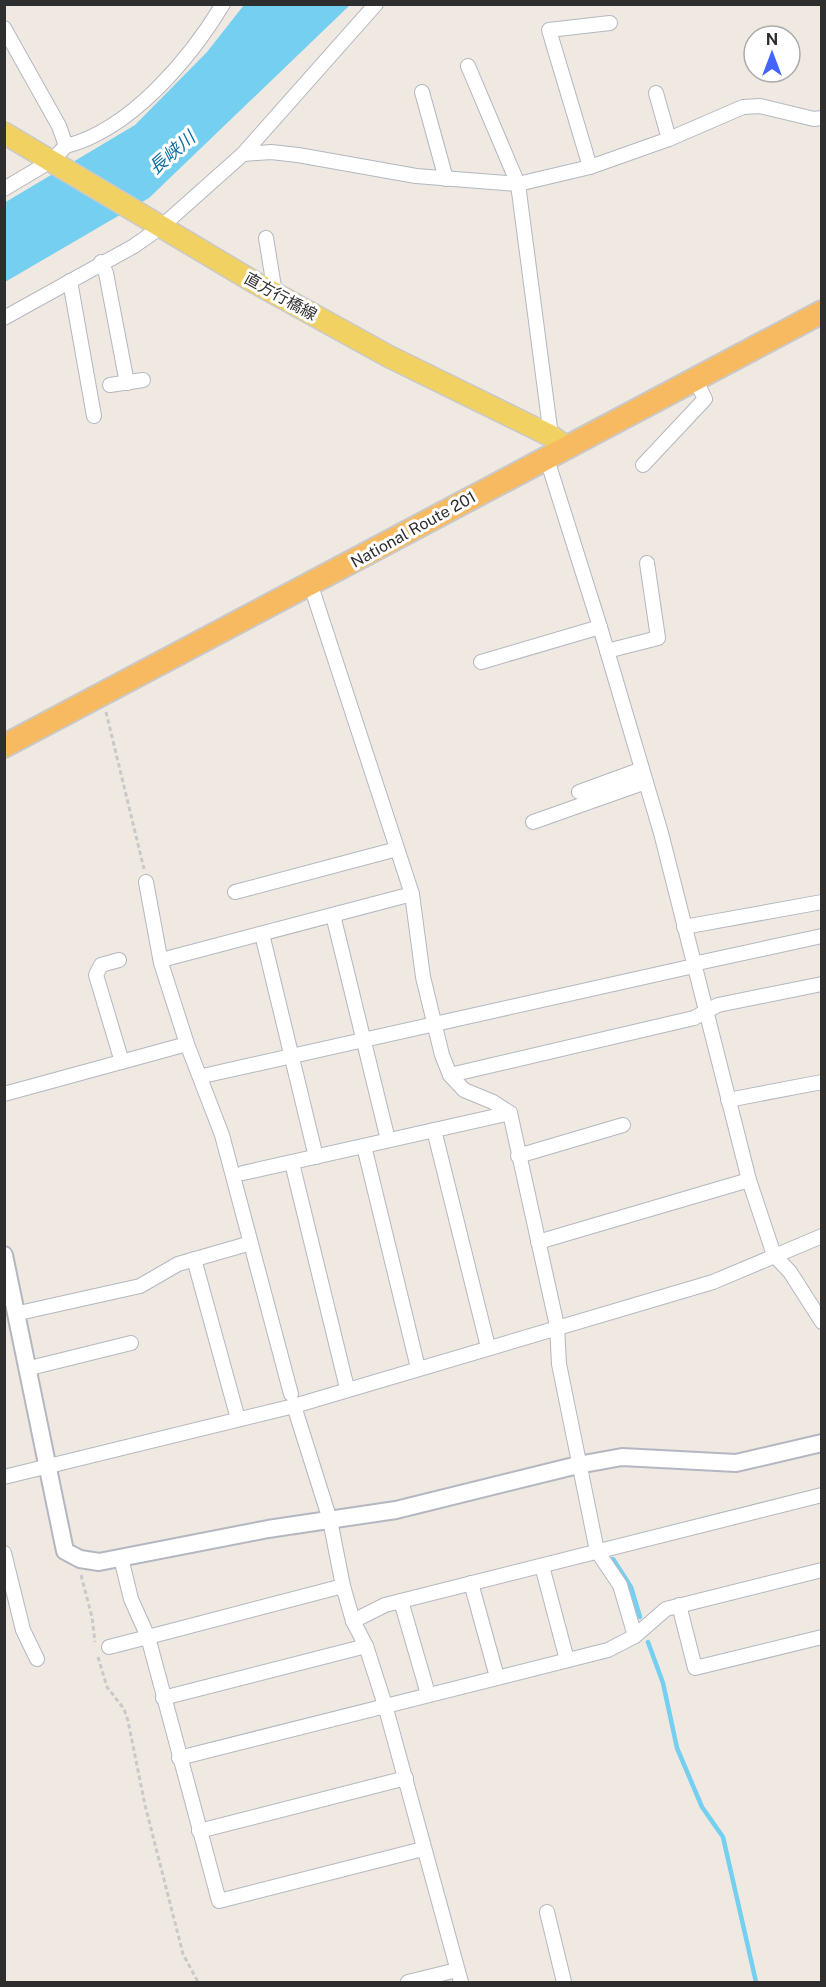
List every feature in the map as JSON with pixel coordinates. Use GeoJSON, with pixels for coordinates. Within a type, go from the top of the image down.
{"type":"FeatureCollection","features":[{"type":"Feature","properties":{"kind":"highway","name":"National Route 201"},"geometry":{"type":"LineString","coordinates":[[4,746],[311,586],[554,446],[694,379],[822,312]]}},
{"type":"Feature","properties":{"kind":"main road","name":"直方行橋線"},"geometry":{"type":"LineString","coordinates":[[4,133],[275,293],[554,446]]}},
{"type":"Feature","properties":{"kind":"street"},"geometry":{"type":"LineString","coordinates":[[66,146],[85,141],[124,116],[172,74],[197,46],[223,4]]}},
{"type":"Feature","properties":{"kind":"street"},"geometry":{"type":"LineString","coordinates":[[4,318],[101,262],[134,246],[156,224],[243,154],[376,4]]}},
{"type":"Feature","properties":{"kind":"street"},"geometry":{"type":"LineString","coordinates":[[590,166],[549,30],[610,23]]}},
{"type":"Feature","properties":{"kind":"street"},"geometry":{"type":"LineString","coordinates":[[4,28],[59,126],[66,146],[58,164],[4,189]]}},
{"type":"Feature","properties":{"kind":"street"},"geometry":{"type":"LineString","coordinates":[[468,66],[518,184],[554,446],[600,627],[644,776],[749,1180],[774,1255],[817,1306],[822,1322]]}},
{"type":"Feature","properties":{"kind":"street"},"geometry":{"type":"LineString","coordinates":[[422,92],[446,179]]}},
{"type":"Feature","properties":{"kind":"street"},"geometry":{"type":"LineString","coordinates":[[656,93],[669,139]]}},
{"type":"Feature","properties":{"kind":"street"},"geometry":{"type":"LineString","coordinates":[[243,154],[271,152],[416,176],[518,184],[590,166],[669,139],[743,106],[760,106],[814,119],[822,118]]}},
{"type":"Feature","properties":{"kind":"street"},"geometry":{"type":"LineString","coordinates":[[266,238],[275,293]]}},
{"type":"Feature","properties":{"kind":"street"},"geometry":{"type":"LineString","coordinates":[[101,262],[106,273],[127,383]]}},
{"type":"Feature","properties":{"kind":"street"},"geometry":{"type":"LineString","coordinates":[[69,281],[94,416]]}},
{"type":"Feature","properties":{"kind":"street"},"geometry":{"type":"LineString","coordinates":[[643,465],[705,399],[694,379]]}},
{"type":"Feature","properties":{"kind":"street"},"geometry":{"type":"LineString","coordinates":[[110,386],[143,380]]}},
{"type":"Feature","properties":{"kind":"street"},"geometry":{"type":"LineString","coordinates":[[607,651],[658,638],[647,563]]}},
{"type":"Feature","properties":{"kind":"street"},"geometry":{"type":"LineString","coordinates":[[311,586],[412,894],[423,976],[433,1025],[450,1075],[464,1090],[493,1102],[510,1113],[557,1326],[559,1364],[597,1551],[620,1585],[635,1636]]}},
{"type":"Feature","properties":{"kind":"street"},"geometry":{"type":"LineString","coordinates":[[481,662],[600,627]]}},
{"type":"Feature","properties":{"kind":"street"},"geometry":{"type":"LineString","coordinates":[[579,792],[644,776]]}},
{"type":"Feature","properties":{"kind":"street"},"geometry":{"type":"LineString","coordinates":[[533,822],[644,776]]}},
{"type":"Feature","properties":{"kind":"street"},"geometry":{"type":"LineString","coordinates":[[235,892],[397,849]]}},
{"type":"Feature","properties":{"kind":"street"},"geometry":{"type":"LineString","coordinates":[[146,882],[161,963],[187,1044],[222,1135],[293,1400],[330,1520],[343,1586],[353,1621],[366,1646],[385,1705],[459,1976],[408,1983]]}},
{"type":"Feature","properties":{"kind":"street"},"geometry":{"type":"LineString","coordinates":[[169,958],[412,894]]}},
{"type":"Feature","properties":{"kind":"street"},"geometry":{"type":"LineString","coordinates":[[684,927],[822,902]]}},
{"type":"Feature","properties":{"kind":"street"},"geometry":{"type":"LineString","coordinates":[[333,915],[388,1140]]}},
{"type":"Feature","properties":{"kind":"street"},"geometry":{"type":"LineString","coordinates":[[262,934],[316,1156]]}},
{"type":"Feature","properties":{"kind":"street"},"geometry":{"type":"LineString","coordinates":[[207,1075],[822,936]]}},
{"type":"Feature","properties":{"kind":"street"},"geometry":{"type":"LineString","coordinates":[[119,960],[101,965],[96,975],[122,1062]]}},
{"type":"Feature","properties":{"kind":"street"},"geometry":{"type":"LineString","coordinates":[[450,1075],[706,1013],[718,1005],[822,984]]}},
{"type":"Feature","properties":{"kind":"street"},"geometry":{"type":"LineString","coordinates":[[4,1094],[187,1044]]}},
{"type":"Feature","properties":{"kind":"street"},"geometry":{"type":"LineString","coordinates":[[728,1100],[822,1082]]}},
{"type":"Feature","properties":{"kind":"street"},"geometry":{"type":"LineString","coordinates":[[243,1173],[510,1113]]}},
{"type":"Feature","properties":{"kind":"street"},"geometry":{"type":"LineString","coordinates":[[518,1156],[623,1125]]}},
{"type":"Feature","properties":{"kind":"street"},"geometry":{"type":"LineString","coordinates":[[434,1130],[488,1347]]}},
{"type":"Feature","properties":{"kind":"street"},"geometry":{"type":"LineString","coordinates":[[364,1146],[418,1368]]}},
{"type":"Feature","properties":{"kind":"street"},"geometry":{"type":"LineString","coordinates":[[292,1163],[347,1388]]}},
{"type":"Feature","properties":{"kind":"street"},"geometry":{"type":"LineString","coordinates":[[538,1242],[749,1180]]}},
{"type":"Feature","properties":{"kind":"street"},"geometry":{"type":"LineString","coordinates":[[4,1477],[238,1419],[293,1400],[347,1388],[713,1282],[822,1236]]}},
{"type":"Feature","properties":{"kind":"street"},"geometry":{"type":"LineString","coordinates":[[19,1313],[140,1286],[178,1264],[244,1245]]}},
{"type":"Feature","properties":{"kind":"street"},"geometry":{"type":"LineString","coordinates":[[4,1255],[19,1313],[65,1551],[80,1558],[99,1562],[268,1529],[396,1510],[578,1465],[622,1457],[736,1463],[822,1443]]}},
{"type":"Feature","properties":{"kind":"street"},"geometry":{"type":"LineString","coordinates":[[194,1258],[238,1419]]}},
{"type":"Feature","properties":{"kind":"street"},"geometry":{"type":"LineString","coordinates":[[30,1368],[132,1343]]}},
{"type":"Feature","properties":{"kind":"street"},"geometry":{"type":"LineString","coordinates":[[353,1621],[385,1605],[822,1495]]}},
{"type":"Feature","properties":{"kind":"street"},"geometry":{"type":"LineString","coordinates":[[4,1553],[23,1630],[37,1659]]}},
{"type":"Feature","properties":{"kind":"street"},"geometry":{"type":"LineString","coordinates":[[121,1558],[131,1599],[148,1636],[219,1901],[423,1849]]}},
{"type":"Feature","properties":{"kind":"street"},"geometry":{"type":"LineString","coordinates":[[542,1566],[567,1660]]}},
{"type":"Feature","properties":{"kind":"street"},"geometry":{"type":"LineString","coordinates":[[179,1758],[608,1650],[635,1636],[666,1609],[822,1570]]}},
{"type":"Feature","properties":{"kind":"street"},"geometry":{"type":"LineString","coordinates":[[471,1583],[497,1677]]}},
{"type":"Feature","properties":{"kind":"street"},"geometry":{"type":"LineString","coordinates":[[109,1647],[343,1586]]}},
{"type":"Feature","properties":{"kind":"street"},"geometry":{"type":"LineString","coordinates":[[401,1601],[428,1694]]}},
{"type":"Feature","properties":{"kind":"street"},"geometry":{"type":"LineString","coordinates":[[679,1605],[695,1668],[822,1637]]}},
{"type":"Feature","properties":{"kind":"street"},"geometry":{"type":"LineString","coordinates":[[163,1698],[366,1646]]}},
{"type":"Feature","properties":{"kind":"street"},"geometry":{"type":"LineString","coordinates":[[199,1831],[406,1778]]}},
{"type":"Feature","properties":{"kind":"street"},"geometry":{"type":"LineString","coordinates":[[547,1912],[564,1983]]}},
{"type":"Feature","properties":{"kind":"path"},"geometry":{"type":"LineString","coordinates":[[103,694],[146,882]]}},
{"type":"Feature","properties":{"kind":"path"},"geometry":{"type":"LineString","coordinates":[[80,1558],[96,1649],[107,1687],[124,1709],[128,1721],[145,1805],[183,1954],[198,1983]]}},
{"type":"Feature","properties":{"kind":"water","name":"長峡川"},"geometry":{"type":"Polygon","coordinates":[[[244,5],[350,5],[149,198],[5,282],[4,203],[135,125],[207,52],[244,5]]]}},
{"type":"Feature","properties":{"kind":"waterway"},"geometry":{"type":"LineString","coordinates":[[613,1559],[631,1587],[640,1617]]}},
{"type":"Feature","properties":{"kind":"waterway"},"geometry":{"type":"LineString","coordinates":[[648,1642],[663,1683],[677,1748],[702,1807],[723,1837],[756,1982]]}}]}
